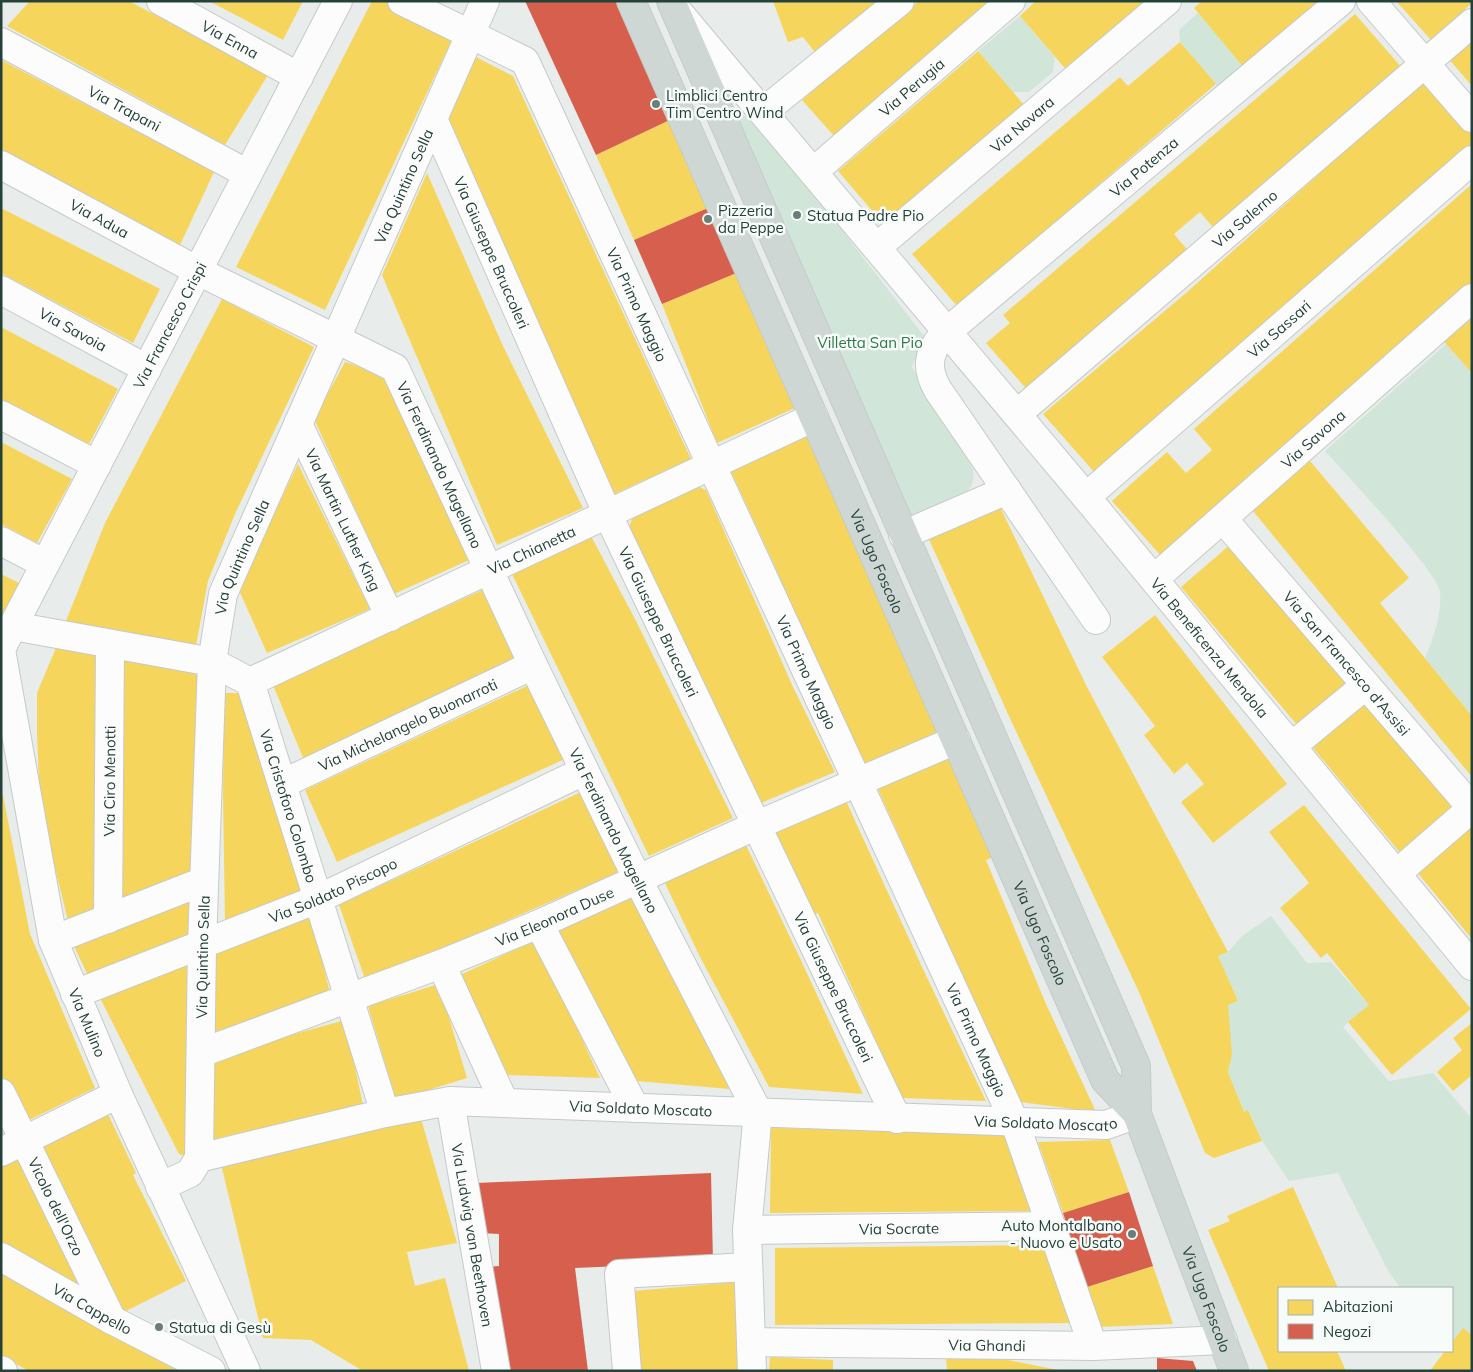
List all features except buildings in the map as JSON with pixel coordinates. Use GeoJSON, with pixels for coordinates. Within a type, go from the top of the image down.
{"type":"FeatureCollection","features":[{"type":"Feature","properties":{"kind":"main road","name":"Via Ugo Foscolo"},"geometry":{"type":"LineString","coordinates":[[632,1],[1105,1080],[1137,1114]]}},
{"type":"Feature","properties":{"kind":"main road","name":"Via Ugo Foscolo"},"geometry":{"type":"LineString","coordinates":[[674,3],[903,535],[1136,1066],[1137,1114],[1234,1371]]}},
{"type":"Feature","properties":{"kind":"street","name":"Via Enna"},"geometry":{"type":"LineString","coordinates":[[160,1],[299,76]]}},
{"type":"Feature","properties":{"kind":"street","name":"Via Francesco Crispi"},"geometry":{"type":"LineString","coordinates":[[5,642],[338,1]]}},
{"type":"Feature","properties":{"kind":"street","name":"Via Primo Maggio"},"geometry":{"type":"LineString","coordinates":[[402,1],[525,61],[1015,1123],[1093,1346]]}},
{"type":"Feature","properties":{"kind":"street","name":"Via Quintino Sella"},"geometry":{"type":"LineString","coordinates":[[199,1158],[202,945],[212,662],[223,594],[485,1]]}},
{"type":"Feature","properties":{"kind":"street"},"geometry":{"type":"LineString","coordinates":[[763,112],[900,1]]}},
{"type":"Feature","properties":{"kind":"street","name":"Via Perugia"},"geometry":{"type":"LineString","coordinates":[[813,172],[1011,1]]}},
{"type":"Feature","properties":{"kind":"street","name":"Via Novara"},"geometry":{"type":"LineString","coordinates":[[877,247],[1167,1]]}},
{"type":"Feature","properties":{"kind":"street","name":"Via Potenza"},"geometry":{"type":"LineString","coordinates":[[1096,620],[941,396],[929,371],[934,349],[948,331],[1341,1]]}},
{"type":"Feature","properties":{"kind":"street"},"geometry":{"type":"LineString","coordinates":[[1370,1],[1472,118]]}},
{"type":"Feature","properties":{"kind":"street","name":"Via Beneficenza Mendola"},"geometry":{"type":"LineString","coordinates":[[674,3],[1154,579],[1472,966]]}},
{"type":"Feature","properties":{"kind":"street","name":"Via Salerno"},"geometry":{"type":"LineString","coordinates":[[1017,414],[1472,23]]}},
{"type":"Feature","properties":{"kind":"street","name":"Via Trapani"},"geometry":{"type":"LineString","coordinates":[[1,42],[248,174]]}},
{"type":"Feature","properties":{"kind":"street","name":"Via Giuseppe Bruccoleri"},"geometry":{"type":"LineString","coordinates":[[433,119],[608,515],[754,826],[897,1118]]}},
{"type":"Feature","properties":{"kind":"street","name":"Via Sassari"},"geometry":{"type":"LineString","coordinates":[[1086,497],[1472,160]]}},
{"type":"Feature","properties":{"kind":"street","name":"Via Adua"},"geometry":{"type":"LineString","coordinates":[[1,165],[198,271],[336,340]]}},
{"type":"Feature","properties":{"kind":"street","name":"Via Savoia"},"geometry":{"type":"LineString","coordinates":[[1,290],[147,369]]}},
{"type":"Feature","properties":{"kind":"street","name":"Via Savona"},"geometry":{"type":"LineString","coordinates":[[1154,579],[1472,298]]}},
{"type":"Feature","properties":{"kind":"street","name":"Via Ferdinando Magellano"},"geometry":{"type":"LineString","coordinates":[[336,340],[395,368],[584,771],[758,1112]]}},
{"type":"Feature","properties":{"kind":"street"},"geometry":{"type":"LineString","coordinates":[[1,415],[97,465]]}},
{"type":"Feature","properties":{"kind":"street","name":"Via Chianetta"},"geometry":{"type":"LineString","coordinates":[[250,682],[814,417]]}},
{"type":"Feature","properties":{"kind":"street","name":"Via Martin Luther King"},"geometry":{"type":"LineString","coordinates":[[298,424],[390,617]]}},
{"type":"Feature","properties":{"kind":"street"},"geometry":{"type":"LineString","coordinates":[[903,535],[1006,490]]}},
{"type":"Feature","properties":{"kind":"street","name":"Via San Francesco d'Assisi"},"geometry":{"type":"LineString","coordinates":[[1223,519],[1472,808]]}},
{"type":"Feature","properties":{"kind":"street"},"geometry":{"type":"LineString","coordinates":[[1,541],[45,564]]}},
{"type":"Feature","properties":{"kind":"street"},"geometry":{"type":"LineString","coordinates":[[5,642],[110,644],[212,662],[250,682]]}},
{"type":"Feature","properties":{"kind":"street","name":"Via Mulino"},"geometry":{"type":"LineString","coordinates":[[5,642],[54,940],[74,994],[118,1094],[246,1371]]}},
{"type":"Feature","properties":{"kind":"street","name":"Via Ciro Menotti"},"geometry":{"type":"LineString","coordinates":[[108,919],[110,644]]}},
{"type":"Feature","properties":{"kind":"street","name":"Via Michelangelo Buonarroti"},"geometry":{"type":"LineString","coordinates":[[282,784],[533,665]]}},
{"type":"Feature","properties":{"kind":"street","name":"Via Cristoforo Colombo"},"geometry":{"type":"LineString","coordinates":[[250,682],[385,1113]]}},
{"type":"Feature","properties":{"kind":"street"},"geometry":{"type":"LineString","coordinates":[[1292,746],[1366,685]]}},
{"type":"Feature","properties":{"kind":"street","name":"Via Eleonora Duse"},"geometry":{"type":"LineString","coordinates":[[200,1053],[441,964],[538,924],[754,826],[956,740]]}},
{"type":"Feature","properties":{"kind":"street","name":"Via Soldato Piscopo"},"geometry":{"type":"LineString","coordinates":[[74,994],[318,899],[584,771]]}},
{"type":"Feature","properties":{"kind":"street"},"geometry":{"type":"LineString","coordinates":[[1396,874],[1472,808]]}},
{"type":"Feature","properties":{"kind":"street"},"geometry":{"type":"LineString","coordinates":[[54,940],[204,881]]}},
{"type":"Feature","properties":{"kind":"street"},"geometry":{"type":"LineString","coordinates":[[538,924],[635,1108]]}},
{"type":"Feature","properties":{"kind":"street"},"geometry":{"type":"LineString","coordinates":[[441,964],[504,1102]]}},
{"type":"Feature","properties":{"kind":"street","name":"Vicolo dell'Orzo"},"geometry":{"type":"LineString","coordinates":[[1,1093],[13,1147],[112,1320]]}},
{"type":"Feature","properties":{"kind":"street"},"geometry":{"type":"LineString","coordinates":[[13,1147],[118,1094]]}},
{"type":"Feature","properties":{"kind":"street","name":"Via Soldato Moscato"},"geometry":{"type":"LineString","coordinates":[[199,1158],[385,1113],[450,1100],[1106,1125],[1137,1114]]}},
{"type":"Feature","properties":{"kind":"street","name":"Via Ludwig van Beethoven"},"geometry":{"type":"LineString","coordinates":[[450,1100],[496,1371]]}},
{"type":"Feature","properties":{"kind":"street"},"geometry":{"type":"LineString","coordinates":[[752,1371],[747,1230],[758,1112]]}},
{"type":"Feature","properties":{"kind":"street"},"geometry":{"type":"LineString","coordinates":[[160,1187],[190,1173],[199,1158]]}},
{"type":"Feature","properties":{"kind":"street","name":"Via Socrate"},"geometry":{"type":"LineString","coordinates":[[747,1230],[1051,1226]]}},
{"type":"Feature","properties":{"kind":"street","name":"Via Cappello"},"geometry":{"type":"LineString","coordinates":[[1,1257],[112,1320],[211,1371]]}},
{"type":"Feature","properties":{"kind":"street"},"geometry":{"type":"LineString","coordinates":[[627,1371],[618,1274],[748,1267]]}},
{"type":"Feature","properties":{"kind":"street","name":"Via Ghandi"},"geometry":{"type":"LineString","coordinates":[[751,1342],[1093,1346],[1223,1340]]}},
{"type":"Feature","properties":{"kind":"green space"},"geometry":{"type":"Polygon","coordinates":[[[1198,13],[1245,69],[1223,93],[1180,42],[1179,30],[1198,13]]]}},
{"type":"Feature","properties":{"kind":"green space"},"geometry":{"type":"Polygon","coordinates":[[[1020,16],[1055,57],[1053,72],[1029,92],[1013,92],[978,51],[1020,16]]]}},
{"type":"Feature","properties":{"kind":"green space","name":"Villetta San Pio"},"geometry":{"type":"Polygon","coordinates":[[[718,110],[748,117],[831,216],[924,336],[912,367],[973,469],[971,486],[965,493],[898,524],[718,110]]]}},
{"type":"Feature","properties":{"kind":"green space"},"geometry":{"type":"Polygon","coordinates":[[[1446,344],[1472,373],[1472,716],[1425,658],[1434,635],[1440,609],[1440,592],[1435,581],[1408,544],[1325,451],[1446,344]]]}},
{"type":"Feature","properties":{"kind":"green space"},"geometry":{"type":"Polygon","coordinates":[[[1271,916],[1307,963],[1331,962],[1369,1005],[1343,1027],[1389,1081],[1433,1073],[1472,1119],[1472,1335],[1463,1328],[1453,1341],[1453,1287],[1399,1287],[1387,1269],[1338,1173],[1289,1181],[1262,1141],[1249,1111],[1244,1112],[1228,1072],[1230,1065],[1228,1005],[1238,1001],[1218,956],[1228,952],[1242,936],[1271,916]]]}},
{"type":"Feature","properties":{"kind":"place","name":"Limblici Centro Tim Centro Wind"},"geometry":{"type":"Point","coordinates":[656,104]}},
{"type":"Feature","properties":{"kind":"place","name":"Statua Padre Pio"},"geometry":{"type":"Point","coordinates":[797,215]}},
{"type":"Feature","properties":{"kind":"place","name":"Pizzeria da Peppe"},"geometry":{"type":"Point","coordinates":[708,219]}},
{"type":"Feature","properties":{"kind":"place","name":"Auto Montalbano - Nuovo e Usato"},"geometry":{"type":"Point","coordinates":[1132,1234]}},
{"type":"Feature","properties":{"kind":"place","name":"Statua di Gesù"},"geometry":{"type":"Point","coordinates":[159,1327]}}]}
